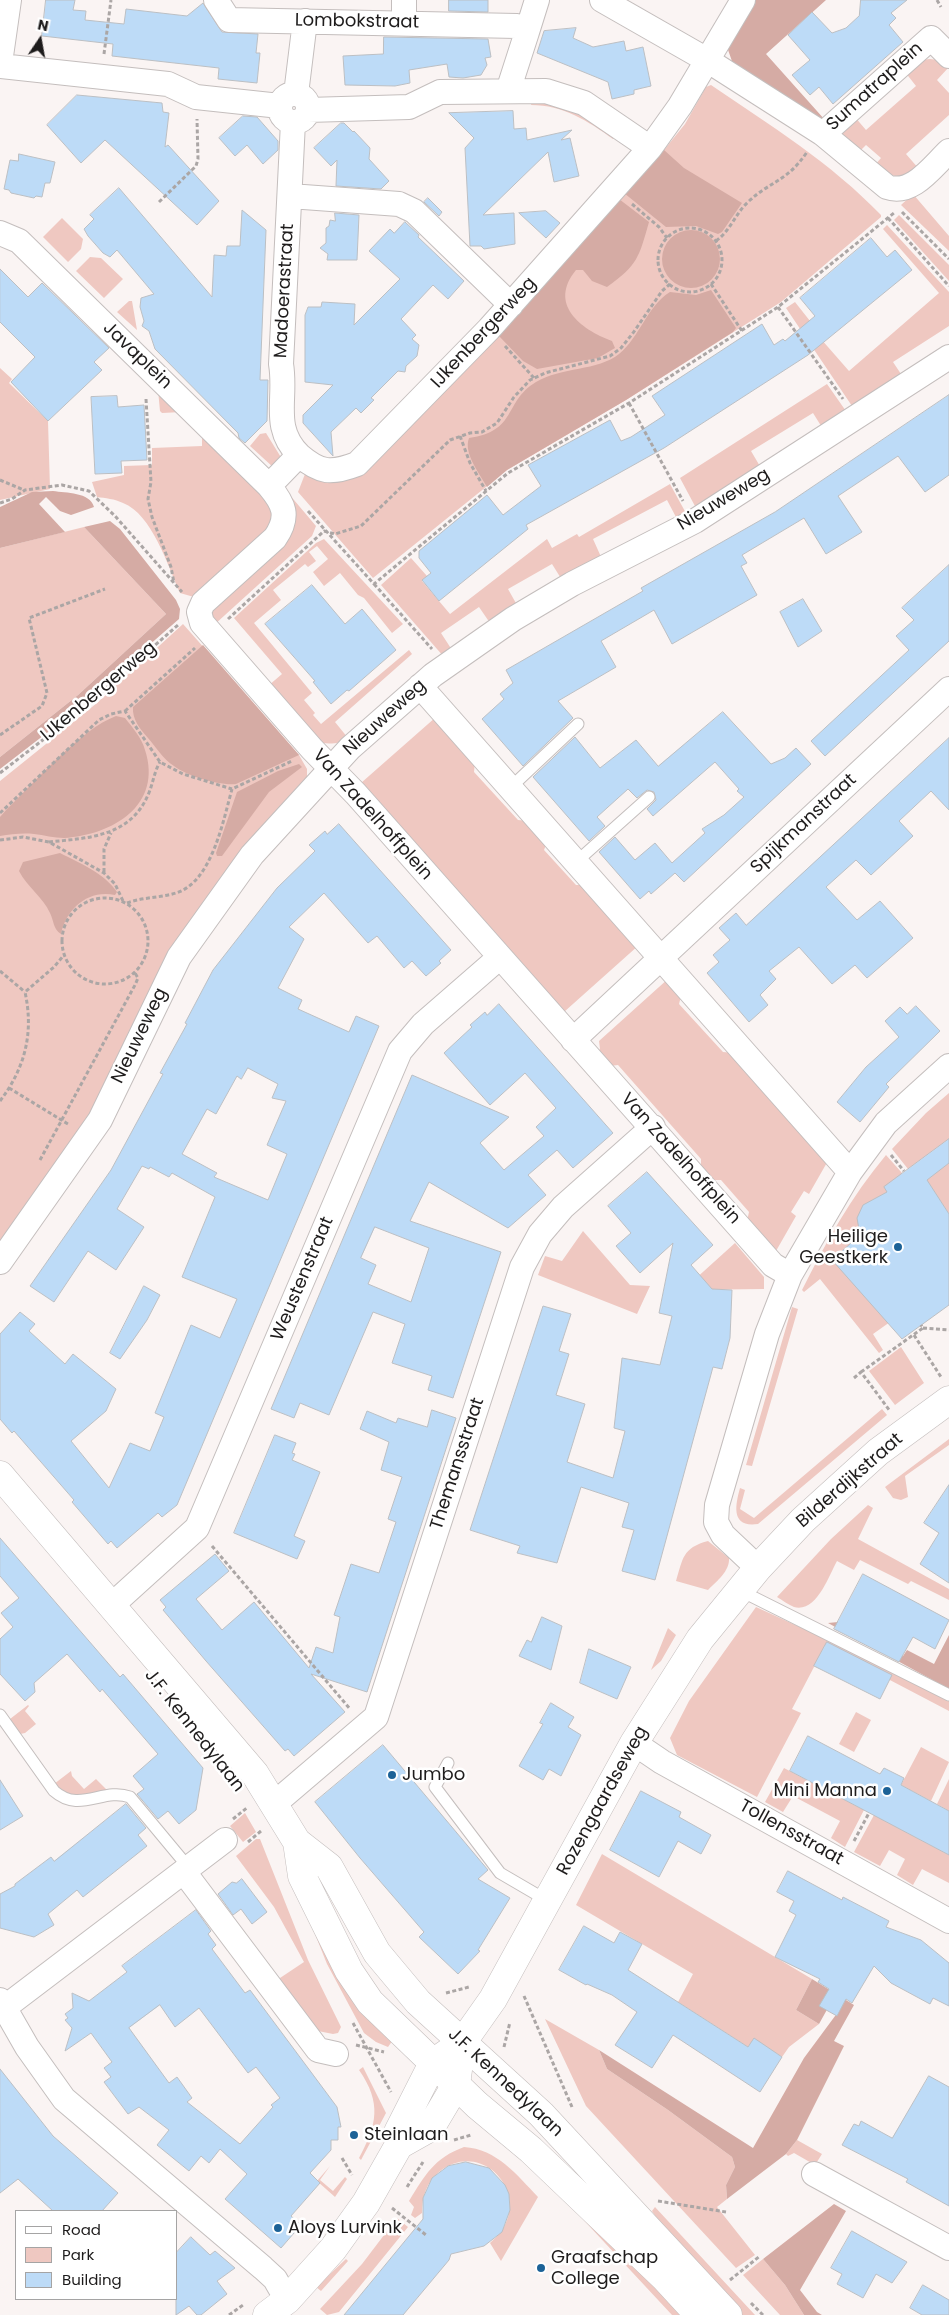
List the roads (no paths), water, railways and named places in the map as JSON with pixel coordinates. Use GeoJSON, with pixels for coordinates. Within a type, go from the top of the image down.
{"type":"FeatureCollection","features":[{"type":"Feature","properties":{"kind":"main road","name":"Bilderdijkstraat"},"geometry":{"type":"LineString","coordinates":[[758,1568],[803,1520],[878,1452],[906,1432],[947,1391]]}},
{"type":"Feature","properties":{"kind":"main road","name":"J.F. Kennedylaan"},"geometry":{"type":"LineString","coordinates":[[0,1475],[254,1774],[259,1810],[329,1866],[362,1928],[394,1975],[418,2002],[541,2114],[728,2315]]}},
{"type":"Feature","properties":{"kind":"main road","name":"Rozengaardseweg"},"geometry":{"type":"LineString","coordinates":[[277,2308],[333,2249],[366,2203],[402,2132],[433,2063],[462,2043],[493,1999],[634,1743],[700,1639],[758,1568]]}},
{"type":"Feature","properties":{"kind":"main road","name":"J.F. Kennedylaan"},"geometry":{"type":"LineString","coordinates":[[297,1842],[302,1876],[349,1971],[370,2002],[456,2085],[531,2150],[664,2277],[699,2315]]}},
{"type":"Feature","properties":{"kind":"main road","name":"Rozengaardseweg"},"geometry":{"type":"LineString","coordinates":[[402,2132],[432,2127],[456,2085],[462,2043]]}},
{"type":"Feature","properties":{"kind":"street"},"geometry":{"type":"LineString","coordinates":[[10,0],[0,65],[168,84],[196,97],[294,108],[409,107],[440,92],[546,91],[570,97],[584,104],[650,148]]}},
{"type":"Feature","properties":{"kind":"street","name":"Lombokstraat"},"geometry":{"type":"LineString","coordinates":[[216,0],[229,20],[305,21],[404,11],[517,29]]}},
{"type":"Feature","properties":{"kind":"street"},"geometry":{"type":"LineString","coordinates":[[508,91],[517,29],[537,0]]}},
{"type":"Feature","properties":{"kind":"street","name":"Sumatraplein"},"geometry":{"type":"LineString","coordinates":[[602,0],[707,60],[816,141],[894,190],[911,186],[949,151]]}},
{"type":"Feature","properties":{"kind":"street","name":"IJkenbergerweg"},"geometry":{"type":"LineString","coordinates":[[299,455],[313,467],[327,470],[340,470],[357,464],[490,329],[650,148],[743,0]]}},
{"type":"Feature","properties":{"kind":"street","name":"Madoerastraat"},"geometry":{"type":"LineString","coordinates":[[299,455],[290,446],[281,424],[283,378],[280,364],[294,108],[305,21]]}},
{"type":"Feature","properties":{"kind":"street","name":"Sumatraplein"},"geometry":{"type":"LineString","coordinates":[[816,141],[931,38],[949,56]]}},
{"type":"Feature","properties":{"kind":"street"},"geometry":{"type":"LineString","coordinates":[[290,196],[399,204],[414,211],[512,305]]}},
{"type":"Feature","properties":{"kind":"street","name":"Javaplein"},"geometry":{"type":"LineString","coordinates":[[0,233],[19,241],[152,370],[274,481]]}},
{"type":"Feature","properties":{"kind":"street","name":"Nieuweweg"},"geometry":{"type":"LineString","coordinates":[[0,1262],[100,1120],[179,957],[252,855],[350,748],[420,686],[513,619],[572,584],[694,521],[949,357]]}},
{"type":"Feature","properties":{"kind":"street"},"geometry":{"type":"LineString","coordinates":[[274,481],[299,455]]}},
{"type":"Feature","properties":{"kind":"street","name":"Van Zadelhoffplein"},"geometry":{"type":"LineString","coordinates":[[274,481],[284,511],[281,529],[276,538],[203,603],[199,612],[202,623],[312,749],[653,1127],[773,1265],[790,1275]]}},
{"type":"Feature","properties":{"kind":"street"},"geometry":{"type":"LineString","coordinates":[[420,686],[850,1172]]}},
{"type":"Feature","properties":{"kind":"street","name":"Spijkmanstraat"},"geometry":{"type":"LineString","coordinates":[[659,958],[949,689]]}},
{"type":"Feature","properties":{"kind":"street","name":"Weustenstraat"},"geometry":{"type":"LineString","coordinates":[[112,1605],[197,1528],[400,1051],[423,1024],[500,958]]}},
{"type":"Feature","properties":{"kind":"street"},"geometry":{"type":"LineString","coordinates":[[573,1040],[659,958]]}},
{"type":"Feature","properties":{"kind":"street"},"geometry":{"type":"LineString","coordinates":[[758,1568],[722,1535],[716,1522],[717,1505],[767,1334],[790,1275],[850,1172],[886,1123],[949,1066]]}},
{"type":"Feature","properties":{"kind":"street","name":"Themansstraat"},"geometry":{"type":"LineString","coordinates":[[259,1810],[366,1728],[376,1716],[522,1267],[531,1249],[563,1207],[653,1127]]}},
{"type":"Feature","properties":{"kind":"street","name":"Tollensstraat"},"geometry":{"type":"LineString","coordinates":[[634,1743],[662,1762],[949,1921]]}},
{"type":"Feature","properties":{"kind":"street"},"geometry":{"type":"LineString","coordinates":[[226,1840],[1,2006],[30,2053],[64,2099],[275,2279],[277,2308]]}},
{"type":"Feature","properties":{"kind":"street"},"geometry":{"type":"LineString","coordinates":[[186,1870],[318,2050],[336,2054]]}},
{"type":"Feature","properties":{"kind":"street"},"geometry":{"type":"LineString","coordinates":[[814,2174],[949,2248]]}},
{"type":"Feature","properties":{"kind":"lane"},"geometry":{"type":"LineString","coordinates":[[510,788],[578,724]]}},
{"type":"Feature","properties":{"kind":"lane"},"geometry":{"type":"LineString","coordinates":[[575,863],[648,796]]}},
{"type":"Feature","properties":{"kind":"lane"},"geometry":{"type":"LineString","coordinates":[[740,1590],[949,1695]]}},
{"type":"Feature","properties":{"kind":"lane"},"geometry":{"type":"LineString","coordinates":[[0,1715],[54,1791],[62,1798],[72,1802],[122,1794],[130,1797],[186,1870]]}},
{"type":"Feature","properties":{"kind":"lane"},"geometry":{"type":"LineString","coordinates":[[448,1763],[435,1786],[500,1873],[548,1900]]}},
{"type":"Feature","properties":{"kind":"place","name":"Heilige Geestkerk"},"geometry":{"type":"Point","coordinates":[898,1247]}},
{"type":"Feature","properties":{"kind":"place","name":"Jumbo"},"geometry":{"type":"Point","coordinates":[392,1775]}},
{"type":"Feature","properties":{"kind":"place","name":"Mini Manna"},"geometry":{"type":"Point","coordinates":[887,1791]}},
{"type":"Feature","properties":{"kind":"place","name":"Steinlaan"},"geometry":{"type":"Point","coordinates":[354,2135]}},
{"type":"Feature","properties":{"kind":"place","name":"Aloys Lurvink"},"geometry":{"type":"Point","coordinates":[278,2228]}},
{"type":"Feature","properties":{"kind":"place","name":"Graafschap College"},"geometry":{"type":"Point","coordinates":[541,2268]}}]}
